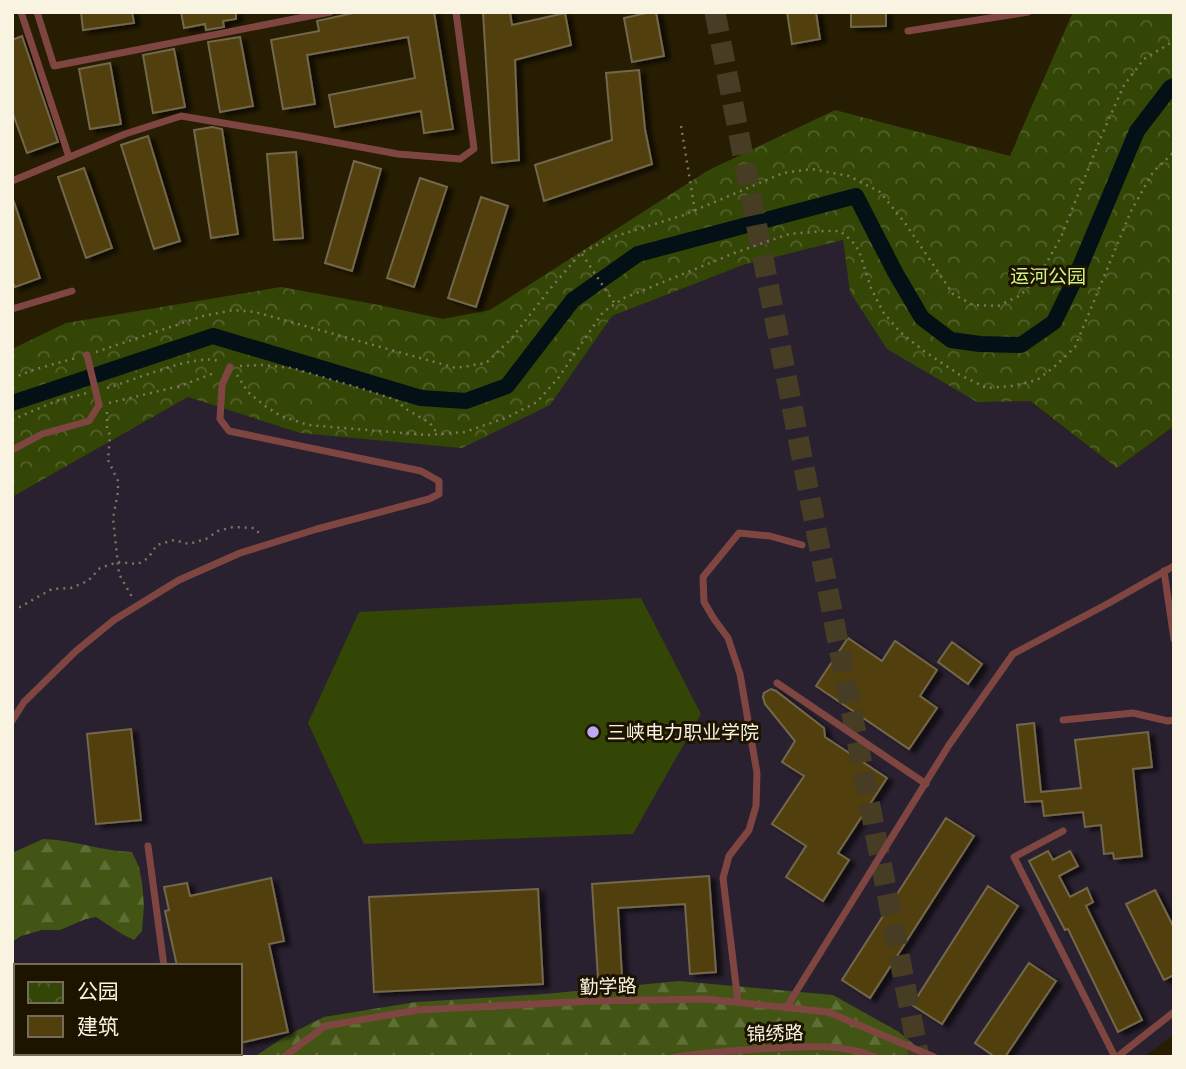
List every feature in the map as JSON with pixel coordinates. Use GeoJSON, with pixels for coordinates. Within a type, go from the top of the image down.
{"type":"FeatureCollection","features":[{"type":"Feature","properties":{"kind":"lane"},"geometry":{"type":"LineString","coordinates":[[21,12],[69,157]]}},
{"type":"Feature","properties":{"kind":"lane"},"geometry":{"type":"LineString","coordinates":[[37,12],[54,66],[330,12]]}},
{"type":"Feature","properties":{"kind":"lane"},"geometry":{"type":"LineString","coordinates":[[12,181],[125,134],[181,116],[398,154],[460,159],[474,149],[456,12]]}},
{"type":"Feature","properties":{"kind":"lane"},"geometry":{"type":"LineString","coordinates":[[908,31],[1028,12]]}},
{"type":"Feature","properties":{"kind":"lane"},"geometry":{"type":"LineString","coordinates":[[12,309],[72,291]]}},
{"type":"Feature","properties":{"kind":"lane"},"geometry":{"type":"LineString","coordinates":[[12,450],[42,434],[89,421],[99,405],[88,355]]}},
{"type":"Feature","properties":{"kind":"lane"},"geometry":{"type":"LineString","coordinates":[[12,722],[24,702],[76,650],[114,620],[179,580],[240,553],[439,494],[439,481],[421,471],[229,431],[220,419],[222,384],[230,367]]}},
{"type":"Feature","properties":{"kind":"lane"},"geometry":{"type":"LineString","coordinates":[[738,1002],[723,878],[729,856],[749,830],[756,806],[757,773],[740,674],[727,638],[704,602],[704,577],[739,533],[770,536],[802,545]]}},
{"type":"Feature","properties":{"kind":"lane"},"geometry":{"type":"LineString","coordinates":[[786,1008],[949,745],[1013,654],[1174,566]]}},
{"type":"Feature","properties":{"kind":"lane"},"geometry":{"type":"LineString","coordinates":[[1164,571],[1174,639]]}},
{"type":"Feature","properties":{"kind":"lane"},"geometry":{"type":"LineString","coordinates":[[777,683],[926,784]]}},
{"type":"Feature","properties":{"kind":"lane"},"geometry":{"type":"LineString","coordinates":[[1063,720],[1133,713],[1174,720]]}},
{"type":"Feature","properties":{"kind":"lane"},"geometry":{"type":"LineString","coordinates":[[1063,831],[1014,857],[1116,1057],[1174,1012]]}},
{"type":"Feature","properties":{"kind":"lane"},"geometry":{"type":"LineString","coordinates":[[148,846],[164,964]]}},
{"type":"Feature","properties":{"kind":"lane","name":"勤学路"},"geometry":{"type":"LineString","coordinates":[[284,1057],[325,1026],[418,1010],[705,999],[828,1012],[934,1057]]}},
{"type":"Feature","properties":{"kind":"lane","name":"锦绣路"},"geometry":{"type":"LineString","coordinates":[[675,1057],[799,1047],[841,1049],[875,1057]]}},
{"type":"Feature","properties":{"kind":"path"},"geometry":{"type":"LineString","coordinates":[[12,378],[203,316],[234,310],[255,312],[456,368],[486,363],[511,339],[582,253],[613,237],[695,211],[783,173],[812,169],[849,176],[880,192],[905,223],[953,294],[973,305],[998,306],[1021,295],[1042,271],[1062,237],[1124,85],[1144,59],[1174,43]]}},
{"type":"Feature","properties":{"kind":"path"},"geometry":{"type":"LineString","coordinates":[[681,126],[695,211]]}},
{"type":"Feature","properties":{"kind":"path"},"geometry":{"type":"LineString","coordinates":[[108,387],[196,360],[215,359],[230,367],[248,391],[265,406],[281,416],[308,425],[427,435],[465,432],[508,417],[537,402],[559,377],[603,312],[624,298],[789,234],[840,232],[852,241],[859,251],[871,288],[884,312],[900,332],[960,375],[987,388],[1012,386],[1037,380],[1075,347],[1131,211],[1153,172],[1174,152]]}},
{"type":"Feature","properties":{"kind":"path"},"geometry":{"type":"LineString","coordinates":[[582,253],[615,304]]}},
{"type":"Feature","properties":{"kind":"path"},"geometry":{"type":"LineString","coordinates":[[99,405],[180,386],[230,367],[263,365],[292,368],[396,400],[430,423],[438,434]]}},
{"type":"Feature","properties":{"kind":"path"},"geometry":{"type":"LineString","coordinates":[[12,412],[13,420],[56,401],[95,391]]}},
{"type":"Feature","properties":{"kind":"path"},"geometry":{"type":"LineString","coordinates":[[99,405],[108,412],[108,460],[118,481],[113,518],[119,574],[137,605]]}},
{"type":"Feature","properties":{"kind":"path"},"geometry":{"type":"LineString","coordinates":[[12,607],[20,607],[52,589],[71,588],[88,581],[100,568],[118,562],[138,564],[148,558],[157,545],[174,540],[189,544],[206,540],[219,531],[233,527],[254,528],[269,544]]}},
{"type":"Feature","properties":{"kind":"shaded area","name":"三峡电力职业学院"},"geometry":{"type":"Polygon","coordinates":[[[843,240],[850,292],[977,401],[1029,401],[1117,468],[1174,426],[1174,1034],[1144,1057],[12,1057],[12,497],[188,397],[300,433],[550,405],[612,316],[743,265],[843,240]]]}},
{"type":"Feature","properties":{"kind":"green space","name":"运河公园"},"geometry":{"type":"Polygon","coordinates":[[[1073,12],[1174,12],[1174,426],[1117,468],[1030,401],[977,402],[887,349],[850,292],[843,240],[743,265],[612,316],[550,405],[462,448],[300,433],[188,397],[12,497],[12,349],[66,323],[281,287],[443,319],[490,310],[707,171],[835,110],[1010,156],[1073,12]]]}},
{"type":"Feature","properties":{"kind":"green space"},"geometry":{"type":"Polygon","coordinates":[[[641,598],[701,714],[633,834],[364,844],[308,723],[359,612],[641,598]]]}},
{"type":"Feature","properties":{"kind":"green space"},"geometry":{"type":"Polygon","coordinates":[[[43,839],[132,852],[139,867],[144,906],[142,931],[134,940],[96,917],[60,930],[42,930],[21,936],[12,942],[12,853],[43,839]]]}},
{"type":"Feature","properties":{"kind":"green space"},"geometry":{"type":"Polygon","coordinates":[[[679,981],[833,995],[899,1032],[929,1057],[254,1057],[284,1037],[324,1017],[416,1002],[545,994],[679,981]]]}},
{"type":"Feature","properties":{"kind":"building"},"geometry":{"type":"Polygon","coordinates":[[[81,12],[132,12],[134,23],[83,30],[81,12]]]}},
{"type":"Feature","properties":{"kind":"building"},"geometry":{"type":"Polygon","coordinates":[[[181,12],[236,12],[236,19],[223,21],[224,27],[206,30],[205,24],[184,28],[181,12]]]}},
{"type":"Feature","properties":{"kind":"building"},"geometry":{"type":"Polygon","coordinates":[[[358,12],[434,12],[453,129],[424,133],[421,111],[335,127],[329,95],[415,78],[408,37],[307,55],[315,104],[283,109],[271,40],[319,31],[317,21],[358,12]]]}},
{"type":"Feature","properties":{"kind":"building"},"geometry":{"type":"Polygon","coordinates":[[[483,12],[510,12],[512,25],[565,13],[571,45],[515,60],[519,160],[492,163],[483,12]]]}},
{"type":"Feature","properties":{"kind":"building"},"geometry":{"type":"Polygon","coordinates":[[[656,12],[664,56],[632,62],[624,18],[656,12]]]}},
{"type":"Feature","properties":{"kind":"building"},"geometry":{"type":"Polygon","coordinates":[[[787,12],[816,12],[820,39],[792,44],[787,12]]]}},
{"type":"Feature","properties":{"kind":"building"},"geometry":{"type":"Polygon","coordinates":[[[851,12],[886,12],[886,26],[851,27],[851,12]]]}},
{"type":"Feature","properties":{"kind":"building"},"geometry":{"type":"Polygon","coordinates":[[[22,36],[58,142],[27,153],[12,111],[12,40],[22,36]]]}},
{"type":"Feature","properties":{"kind":"building"},"geometry":{"type":"Polygon","coordinates":[[[240,37],[253,106],[220,112],[208,42],[240,37]]]}},
{"type":"Feature","properties":{"kind":"building"},"geometry":{"type":"Polygon","coordinates":[[[174,49],[185,107],[153,113],[143,55],[174,49]]]}},
{"type":"Feature","properties":{"kind":"building"},"geometry":{"type":"Polygon","coordinates":[[[110,63],[121,124],[90,129],[79,69],[110,63]]]}},
{"type":"Feature","properties":{"kind":"building"},"geometry":{"type":"Polygon","coordinates":[[[639,70],[645,129],[652,164],[544,201],[535,165],[612,140],[606,73],[639,70]]]}},
{"type":"Feature","properties":{"kind":"building"},"geometry":{"type":"Polygon","coordinates":[[[212,127],[222,129],[238,234],[211,238],[194,130],[212,127]]]}},
{"type":"Feature","properties":{"kind":"building"},"geometry":{"type":"Polygon","coordinates":[[[148,136],[180,241],[154,249],[121,145],[148,136]]]}},
{"type":"Feature","properties":{"kind":"building"},"geometry":{"type":"Polygon","coordinates":[[[296,152],[303,238],[274,240],[267,154],[296,152]]]}},
{"type":"Feature","properties":{"kind":"building"},"geometry":{"type":"Polygon","coordinates":[[[354,161],[381,169],[352,271],[325,263],[354,161]]]}},
{"type":"Feature","properties":{"kind":"building"},"geometry":{"type":"Polygon","coordinates":[[[84,168],[112,248],[86,258],[58,177],[84,168]]]}},
{"type":"Feature","properties":{"kind":"building"},"geometry":{"type":"Polygon","coordinates":[[[420,178],[447,187],[414,287],[387,278],[420,178]]]}},
{"type":"Feature","properties":{"kind":"building"},"geometry":{"type":"Polygon","coordinates":[[[481,197],[508,206],[476,307],[448,298],[481,197]]]}},
{"type":"Feature","properties":{"kind":"building"},"geometry":{"type":"Polygon","coordinates":[[[14,202],[40,278],[15,287],[12,281],[14,202]]]}},
{"type":"Feature","properties":{"kind":"building"},"geometry":{"type":"Polygon","coordinates":[[[848,638],[882,661],[895,641],[937,670],[920,696],[937,708],[909,749],[816,686],[848,638]]]}},
{"type":"Feature","properties":{"kind":"building"},"geometry":{"type":"Polygon","coordinates":[[[952,642],[982,664],[968,684],[938,662],[952,642]]]}},
{"type":"Feature","properties":{"kind":"building"},"geometry":{"type":"Polygon","coordinates":[[[771,689],[824,728],[825,737],[887,778],[838,853],[849,860],[823,901],[786,877],[806,846],[772,824],[804,776],[782,762],[795,741],[765,704],[764,693],[771,689]]]}},
{"type":"Feature","properties":{"kind":"building"},"geometry":{"type":"Polygon","coordinates":[[[1034,723],[1041,792],[1081,788],[1075,740],[1148,732],[1152,767],[1133,769],[1142,856],[1114,859],[1113,853],[1104,854],[1101,825],[1085,827],[1083,812],[1044,816],[1042,801],[1025,802],[1017,725],[1034,723]]]}},
{"type":"Feature","properties":{"kind":"building"},"geometry":{"type":"Polygon","coordinates":[[[131,729],[141,820],[96,824],[87,734],[131,729]]]}},
{"type":"Feature","properties":{"kind":"building"},"geometry":{"type":"Polygon","coordinates":[[[946,818],[974,836],[870,998],[842,980],[946,818]]]}},
{"type":"Feature","properties":{"kind":"building"},"geometry":{"type":"Polygon","coordinates":[[[1048,851],[1053,860],[1070,851],[1078,866],[1059,876],[1070,897],[1087,888],[1093,902],[1086,906],[1142,1020],[1118,1032],[1068,929],[1065,930],[1029,861],[1048,851]]]}},
{"type":"Feature","properties":{"kind":"building"},"geometry":{"type":"Polygon","coordinates":[[[709,876],[716,972],[690,974],[685,904],[618,908],[622,976],[598,978],[592,884],[709,876]]]}},
{"type":"Feature","properties":{"kind":"building"},"geometry":{"type":"Polygon","coordinates":[[[271,878],[284,941],[269,944],[288,1032],[242,1043],[242,964],[177,964],[165,911],[169,910],[164,887],[187,883],[190,896],[271,878]]]}},
{"type":"Feature","properties":{"kind":"building"},"geometry":{"type":"Polygon","coordinates":[[[988,886],[1018,906],[942,1024],[912,1005],[988,886]]]}},
{"type":"Feature","properties":{"kind":"building"},"geometry":{"type":"Polygon","coordinates":[[[538,889],[543,984],[374,992],[369,897],[538,889]]]}},
{"type":"Feature","properties":{"kind":"building"},"geometry":{"type":"Polygon","coordinates":[[[1155,890],[1174,928],[1174,975],[1164,980],[1126,904],[1155,890]]]}},
{"type":"Feature","properties":{"kind":"building"},"geometry":{"type":"Polygon","coordinates":[[[1029,963],[1056,981],[1005,1057],[995,1057],[975,1043],[1029,963]]]}},
{"type":"Feature","properties":{"kind":"waterway"},"geometry":{"type":"LineString","coordinates":[[12,403],[213,336],[421,398],[466,401],[507,386],[573,300],[638,254],[856,196],[922,318],[951,340],[1021,345],[1054,322],[1137,131],[1174,86]]}},
{"type":"Feature","properties":{"kind":"tunnel"},"geometry":{"type":"LineString","coordinates":[[715,12],[919,1057]]}},
{"type":"Feature","properties":{"kind":"place","name":"三峡电力职业学院"},"geometry":{"type":"Point","coordinates":[593,732]}}]}
